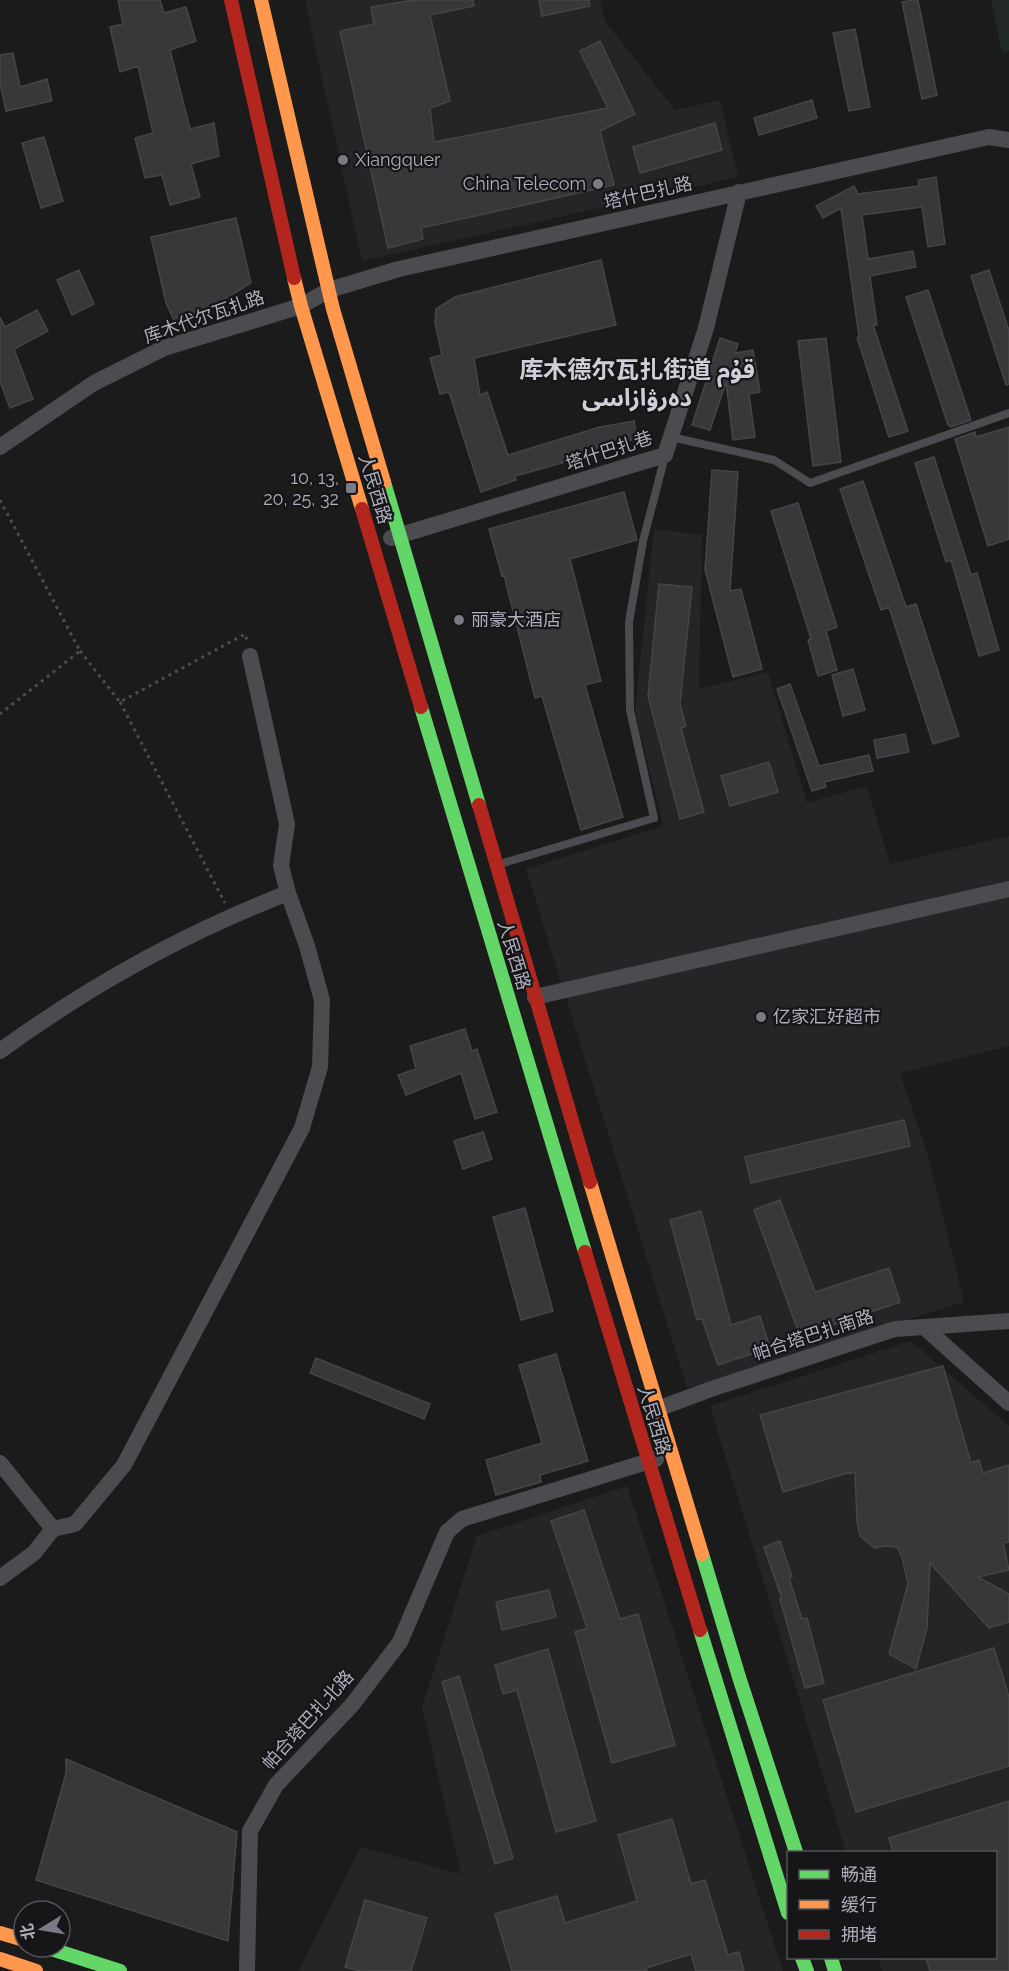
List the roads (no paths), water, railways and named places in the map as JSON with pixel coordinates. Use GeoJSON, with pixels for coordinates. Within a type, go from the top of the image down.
{"type":"FeatureCollection","features":[{"type":"Feature","properties":{"kind":"main road","name":"人民西路"},"geometry":{"type":"LineString","coordinates":[[231,0],[301,306],[634,1417],[787,1907]]}},
{"type":"Feature","properties":{"kind":"main road","name":"人民西路"},"geometry":{"type":"LineString","coordinates":[[261,0],[329,290],[400,536],[496,866],[739,1677],[796,1851]]}},
{"type":"Feature","properties":{"kind":"main road"},"geometry":{"type":"LineString","coordinates":[[72,1956],[120,1971]]}},
{"type":"Feature","properties":{"kind":"main road"},"geometry":{"type":"LineString","coordinates":[[0,1959],[36,1971]]}},
{"type":"Feature","properties":{"kind":"street","name":"塔什巴扎路"},"geometry":{"type":"LineString","coordinates":[[301,306],[329,290],[399,269],[989,136],[1009,140]]}},
{"type":"Feature","properties":{"kind":"street","name":"塔什巴扎巷"},"geometry":{"type":"LineString","coordinates":[[372,544],[665,455],[706,328],[739,192]]}},
{"type":"Feature","properties":{"kind":"street","name":"库木代尔瓦扎路"},"geometry":{"type":"LineString","coordinates":[[2,441],[94,383],[164,348],[301,306]]}},
{"type":"Feature","properties":{"kind":"street"},"geometry":{"type":"LineString","coordinates":[[0,1578],[34,1553],[53,1529],[75,1524],[124,1465],[302,1128],[320,1067],[322,1000],[281,866],[287,824],[250,656]]}},
{"type":"Feature","properties":{"kind":"street"},"geometry":{"type":"LineString","coordinates":[[535,997],[1009,889]]}},
{"type":"Feature","properties":{"kind":"street"},"geometry":{"type":"LineString","coordinates":[[0,1051],[99,984],[168,946],[232,915],[288,893]]}},
{"type":"Feature","properties":{"kind":"street","name":"帕合塔巴扎南路"},"geometry":{"type":"LineString","coordinates":[[634,1417],[711,1389],[895,1329],[1009,1321]]}},
{"type":"Feature","properties":{"kind":"street"},"geometry":{"type":"LineString","coordinates":[[924,1327],[1009,1403]]}},
{"type":"Feature","properties":{"kind":"street","name":"帕合塔巴扎北路"},"geometry":{"type":"LineString","coordinates":[[247,1971],[250,1831],[276,1785],[352,1705],[400,1642],[447,1532],[462,1519],[672,1454]]}},
{"type":"Feature","properties":{"kind":"street"},"geometry":{"type":"LineString","coordinates":[[0,1463],[53,1529]]}},
{"type":"Feature","properties":{"kind":"lane"},"geometry":{"type":"LineString","coordinates":[[671,437],[774,460],[810,483],[1009,412]]}},
{"type":"Feature","properties":{"kind":"lane"},"geometry":{"type":"LineString","coordinates":[[496,866],[654,818],[630,710],[629,622],[643,541],[665,455]]}},
{"type":"Feature","properties":{"kind":"place","name":"Xiangquer"},"geometry":{"type":"Point","coordinates":[343,160]}},
{"type":"Feature","properties":{"kind":"place","name":"China Telecom"},"geometry":{"type":"Point","coordinates":[598,184]}},
{"type":"Feature","properties":{"kind":"place","name":"10, 13, 20, 25, 32"},"geometry":{"type":"Point","coordinates":[351,488]}},
{"type":"Feature","properties":{"kind":"place","name":"丽豪大酒店"},"geometry":{"type":"Point","coordinates":[459,620]}},
{"type":"Feature","properties":{"kind":"place","name":"亿家汇好超市"},"geometry":{"type":"Point","coordinates":[761,1017]}},
{"type":"Feature","properties":{"kind":"district","name":"库木德尔瓦扎街道 قۇم دەرۋازاسى"},"geometry":{"type":"Point","coordinates":[637,384]}}]}
